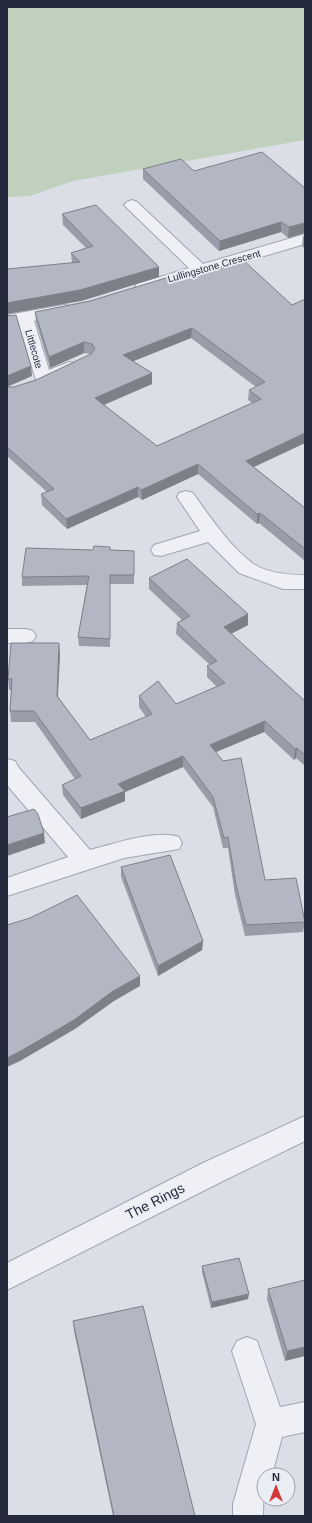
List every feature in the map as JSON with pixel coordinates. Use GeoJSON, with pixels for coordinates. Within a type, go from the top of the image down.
{"type":"FeatureCollection","features":[{"type":"Feature","properties":{"kind":"street"},"geometry":{"type":"LineString","coordinates":[[132,205],[200,270]]}},
{"type":"Feature","properties":{"kind":"street","name":"Lullingstone Crescent"},"geometry":{"type":"LineString","coordinates":[[127,292],[305,239]]}},
{"type":"Feature","properties":{"kind":"street"},"geometry":{"type":"LineString","coordinates":[[7,320],[25,318],[76,307]]}},
{"type":"Feature","properties":{"kind":"street","name":"Littlecote"},"geometry":{"type":"LineString","coordinates":[[25,318],[37,381],[85,359]]}},
{"type":"Feature","properties":{"kind":"street"},"geometry":{"type":"LineString","coordinates":[[186,497],[212,534],[246,568],[283,582],[305,582]]}},
{"type":"Feature","properties":{"kind":"street"},"geometry":{"type":"LineString","coordinates":[[161,550],[212,534]]}},
{"type":"Feature","properties":{"kind":"street"},"geometry":{"type":"LineString","coordinates":[[7,768],[85,861]]}},
{"type":"Feature","properties":{"kind":"street"},"geometry":{"type":"LineString","coordinates":[[7,887],[124,849],[171,843]]}},
{"type":"Feature","properties":{"kind":"street","name":"The Rings"},"geometry":{"type":"LineString","coordinates":[[7,1277],[213,1172],[305,1128]]}},
{"type":"Feature","properties":{"kind":"street"},"geometry":{"type":"LineString","coordinates":[[247,1351],[271,1424],[248,1504],[248,1516]]}},
{"type":"Feature","properties":{"kind":"street"},"geometry":{"type":"LineString","coordinates":[[271,1424],[305,1417]]}},
{"type":"Feature","properties":{"kind":"green space"},"geometry":{"type":"Polygon","coordinates":[[[7,7],[305,7],[305,140],[73,181],[30,196],[7,197],[7,7]]]}},
{"type":"Feature","properties":{"kind":"building"},"geometry":{"type":"Polygon","coordinates":[[[262,152],[305,188],[305,223],[289,227],[281,222],[220,241],[143,169],[181,159],[194,171],[262,152]]]}},
{"type":"Feature","properties":{"kind":"building"},"geometry":{"type":"Polygon","coordinates":[[[96,205],[159,267],[80,290],[7,303],[7,269],[80,262],[71,253],[93,246],[62,214],[96,205]]]}},
{"type":"Feature","properties":{"kind":"building"},"geometry":{"type":"Polygon","coordinates":[[[243,260],[292,305],[305,299],[305,433],[246,461],[305,508],[305,549],[260,513],[257,514],[198,464],[141,490],[138,487],[66,519],[41,494],[54,489],[7,447],[7,387],[14,387],[36,380],[91,354],[95,349],[92,344],[84,342],[49,357],[35,312],[90,301],[169,277],[174,282],[243,260]],[[192,328],[123,355],[152,373],[95,398],[157,446],[261,399],[249,390],[265,382],[192,328]]]}},
{"type":"Feature","properties":{"kind":"building"},"geometry":{"type":"Polygon","coordinates":[[[16,315],[31,366],[7,376],[7,316],[16,315]]]}},
{"type":"Feature","properties":{"kind":"building"},"geometry":{"type":"Polygon","coordinates":[[[94,546],[110,547],[110,550],[134,551],[134,575],[110,575],[110,639],[78,637],[89,576],[22,577],[26,548],[93,550],[94,546]]]}},
{"type":"Feature","properties":{"kind":"building"},"geometry":{"type":"Polygon","coordinates":[[[187,559],[248,614],[224,627],[305,701],[305,755],[297,748],[295,749],[265,721],[210,745],[223,761],[241,758],[265,880],[296,878],[305,922],[246,925],[236,885],[228,837],[224,838],[213,797],[183,756],[118,784],[125,791],[81,808],[62,785],[81,776],[34,711],[10,711],[12,679],[8,679],[11,643],[59,643],[57,696],[90,740],[152,714],[139,696],[158,681],[176,704],[225,683],[207,666],[217,661],[177,623],[190,616],[149,578],[187,559]]]}},
{"type":"Feature","properties":{"kind":"building"},"geometry":{"type":"Polygon","coordinates":[[[34,809],[38,814],[44,833],[7,845],[7,817],[34,809]]]}},
{"type":"Feature","properties":{"kind":"building"},"geometry":{"type":"Polygon","coordinates":[[[170,855],[203,941],[158,966],[121,867],[170,855]]]}},
{"type":"Feature","properties":{"kind":"building"},"geometry":{"type":"Polygon","coordinates":[[[77,895],[140,976],[113,991],[74,1020],[7,1058],[7,925],[30,918],[77,895]]]}},
{"type":"Feature","properties":{"kind":"building"},"geometry":{"type":"Polygon","coordinates":[[[239,1258],[249,1294],[212,1302],[202,1266],[239,1258]]]}},
{"type":"Feature","properties":{"kind":"building"},"geometry":{"type":"Polygon","coordinates":[[[305,1280],[305,1347],[287,1351],[268,1289],[305,1280]]]}},
{"type":"Feature","properties":{"kind":"building"},"geometry":{"type":"Polygon","coordinates":[[[143,1306],[195,1516],[114,1516],[73,1321],[143,1306]]]}}]}
